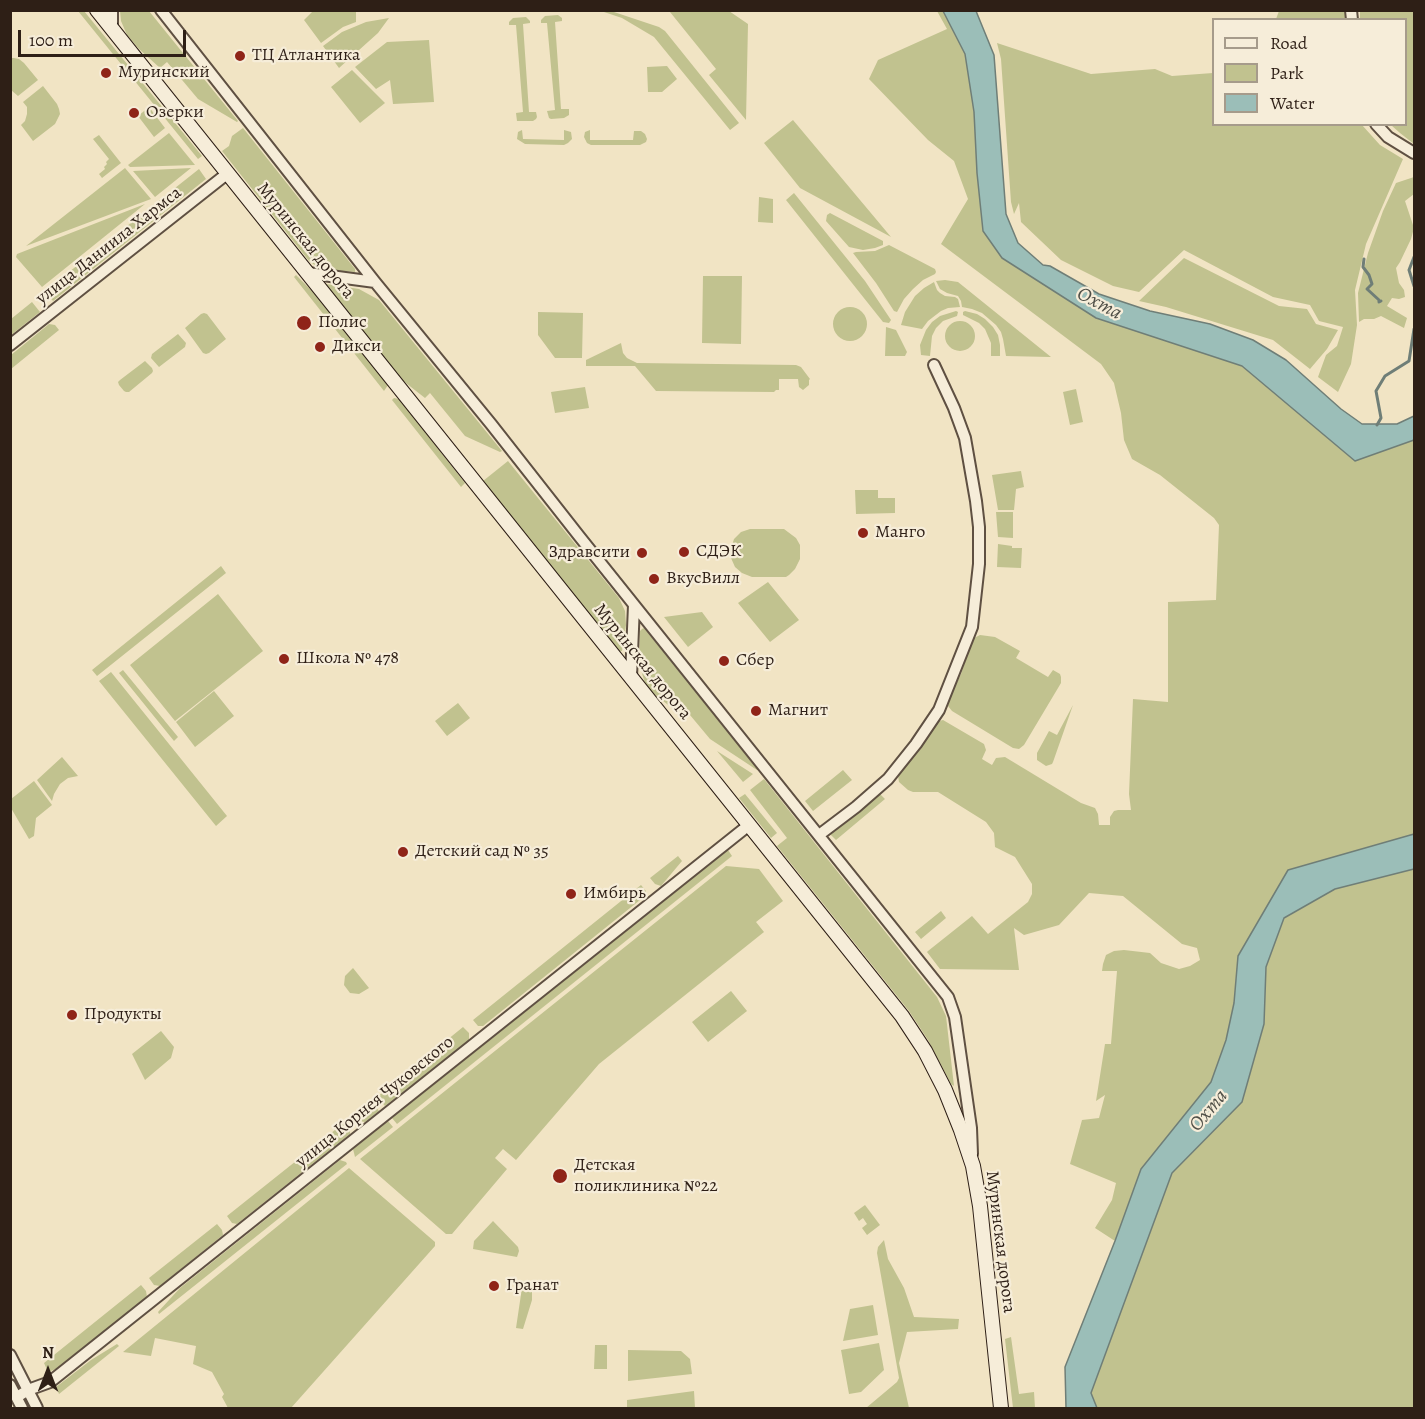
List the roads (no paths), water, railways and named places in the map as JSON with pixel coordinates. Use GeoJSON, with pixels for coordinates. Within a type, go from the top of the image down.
{"type":"FeatureCollection","features":[{"type":"Feature","properties":{"kind":"street","name":"Муринская дорога"},"geometry":{"type":"LineString","coordinates":[[97,10],[902,1016],[945,1090],[973,1166],[981,1216],[1001,1408]]}},
{"type":"Feature","properties":{"kind":"street"},"geometry":{"type":"LineString","coordinates":[[111,28],[112,10]]}},
{"type":"Feature","properties":{"kind":"street"},"geometry":{"type":"LineString","coordinates":[[161,10],[375,282],[948,997],[955,1017],[971,1128],[973,1166]]}},
{"type":"Feature","properties":{"kind":"street"},"geometry":{"type":"LineString","coordinates":[[1378,126],[1388,137],[1414,153]]}},
{"type":"Feature","properties":{"kind":"street","name":"улица Даниила Хармса"},"geometry":{"type":"LineString","coordinates":[[10,345],[228,173]]}},
{"type":"Feature","properties":{"kind":"street"},"geometry":{"type":"LineString","coordinates":[[308,273],[375,282]]}},
{"type":"Feature","properties":{"kind":"street"},"geometry":{"type":"LineString","coordinates":[[819,835],[888,779],[916,744],[939,710],[972,627],[979,564],[979,526],[976,501],[965,438],[934,365]]}},
{"type":"Feature","properties":{"kind":"street"},"geometry":{"type":"LineString","coordinates":[[631,677],[634,605]]}},
{"type":"Feature","properties":{"kind":"street","name":"улица Корнея Чуковского"},"geometry":{"type":"LineString","coordinates":[[17,1397],[28,1390],[50,1382],[59,1375],[749,825]]}},
{"type":"Feature","properties":{"kind":"street"},"geometry":{"type":"LineString","coordinates":[[10,1355],[37,1408]]}},
{"type":"Feature","properties":{"kind":"street"},"geometry":{"type":"LineString","coordinates":[[10,1385],[22,1408]]}},
{"type":"Feature","properties":{"kind":"water","name":"Охта"},"geometry":{"type":"Polygon","coordinates":[[[943,11],[976,11],[994,55],[1006,214],[1018,243],[1043,265],[1050,266],[1099,294],[1150,311],[1210,324],[1253,340],[1286,360],[1341,409],[1362,424],[1397,424],[1414,416],[1414,440],[1355,461],[1242,366],[1096,318],[1002,258],[983,231],[974,112],[965,54],[943,11]]]}},
{"type":"Feature","properties":{"kind":"water","name":"Охта"},"geometry":{"type":"Polygon","coordinates":[[[1414,834],[1414,869],[1335,889],[1284,918],[1266,967],[1264,1024],[1242,1102],[1172,1173],[1091,1393],[1097,1408],[1066,1408],[1065,1367],[1141,1169],[1211,1082],[1226,1040],[1234,1003],[1238,956],[1288,870],[1414,834]]]}},
{"type":"Feature","properties":{"kind":"waterway"},"geometry":{"type":"LineString","coordinates":[[1414,257],[1409,270],[1414,286]]}},
{"type":"Feature","properties":{"kind":"waterway"},"geometry":{"type":"LineString","coordinates":[[1364,259],[1363,267],[1372,284],[1367,289],[1379,302],[1381,301]]}},
{"type":"Feature","properties":{"kind":"waterway"},"geometry":{"type":"LineString","coordinates":[[1377,425],[1381,418],[1376,391],[1385,376],[1409,361],[1414,329]]}},
{"type":"Feature","properties":{"kind":"place","name":"ТЦ Атлантика"},"geometry":{"type":"Point","coordinates":[240,56]}},
{"type":"Feature","properties":{"kind":"place","name":"Муринский"},"geometry":{"type":"Point","coordinates":[106,73]}},
{"type":"Feature","properties":{"kind":"place","name":"Озерки"},"geometry":{"type":"Point","coordinates":[134,113]}},
{"type":"Feature","properties":{"kind":"place","name":"Полис"},"geometry":{"type":"Point","coordinates":[304,323]}},
{"type":"Feature","properties":{"kind":"place","name":"Дикси"},"geometry":{"type":"Point","coordinates":[320,347]}},
{"type":"Feature","properties":{"kind":"place","name":"Манго"},"geometry":{"type":"Point","coordinates":[863,533]}},
{"type":"Feature","properties":{"kind":"place","name":"СДЭК"},"geometry":{"type":"Point","coordinates":[684,552]}},
{"type":"Feature","properties":{"kind":"place","name":"Здравсити"},"geometry":{"type":"Point","coordinates":[642,553]}},
{"type":"Feature","properties":{"kind":"place","name":"ВкусВилл"},"geometry":{"type":"Point","coordinates":[654,579]}},
{"type":"Feature","properties":{"kind":"place","name":"Школа № 478"},"geometry":{"type":"Point","coordinates":[284,659]}},
{"type":"Feature","properties":{"kind":"place","name":"Сбер"},"geometry":{"type":"Point","coordinates":[724,661]}},
{"type":"Feature","properties":{"kind":"place","name":"Магнит"},"geometry":{"type":"Point","coordinates":[756,711]}},
{"type":"Feature","properties":{"kind":"place","name":"Детский сад № 35"},"geometry":{"type":"Point","coordinates":[403,852]}},
{"type":"Feature","properties":{"kind":"place","name":"Имбирь"},"geometry":{"type":"Point","coordinates":[571,894]}},
{"type":"Feature","properties":{"kind":"place","name":"Продукты"},"geometry":{"type":"Point","coordinates":[72,1015]}},
{"type":"Feature","properties":{"kind":"place","name":"Детская поликлиника №22"},"geometry":{"type":"Point","coordinates":[560,1176]}},
{"type":"Feature","properties":{"kind":"place","name":"Гранат"},"geometry":{"type":"Point","coordinates":[494,1286]}}]}
